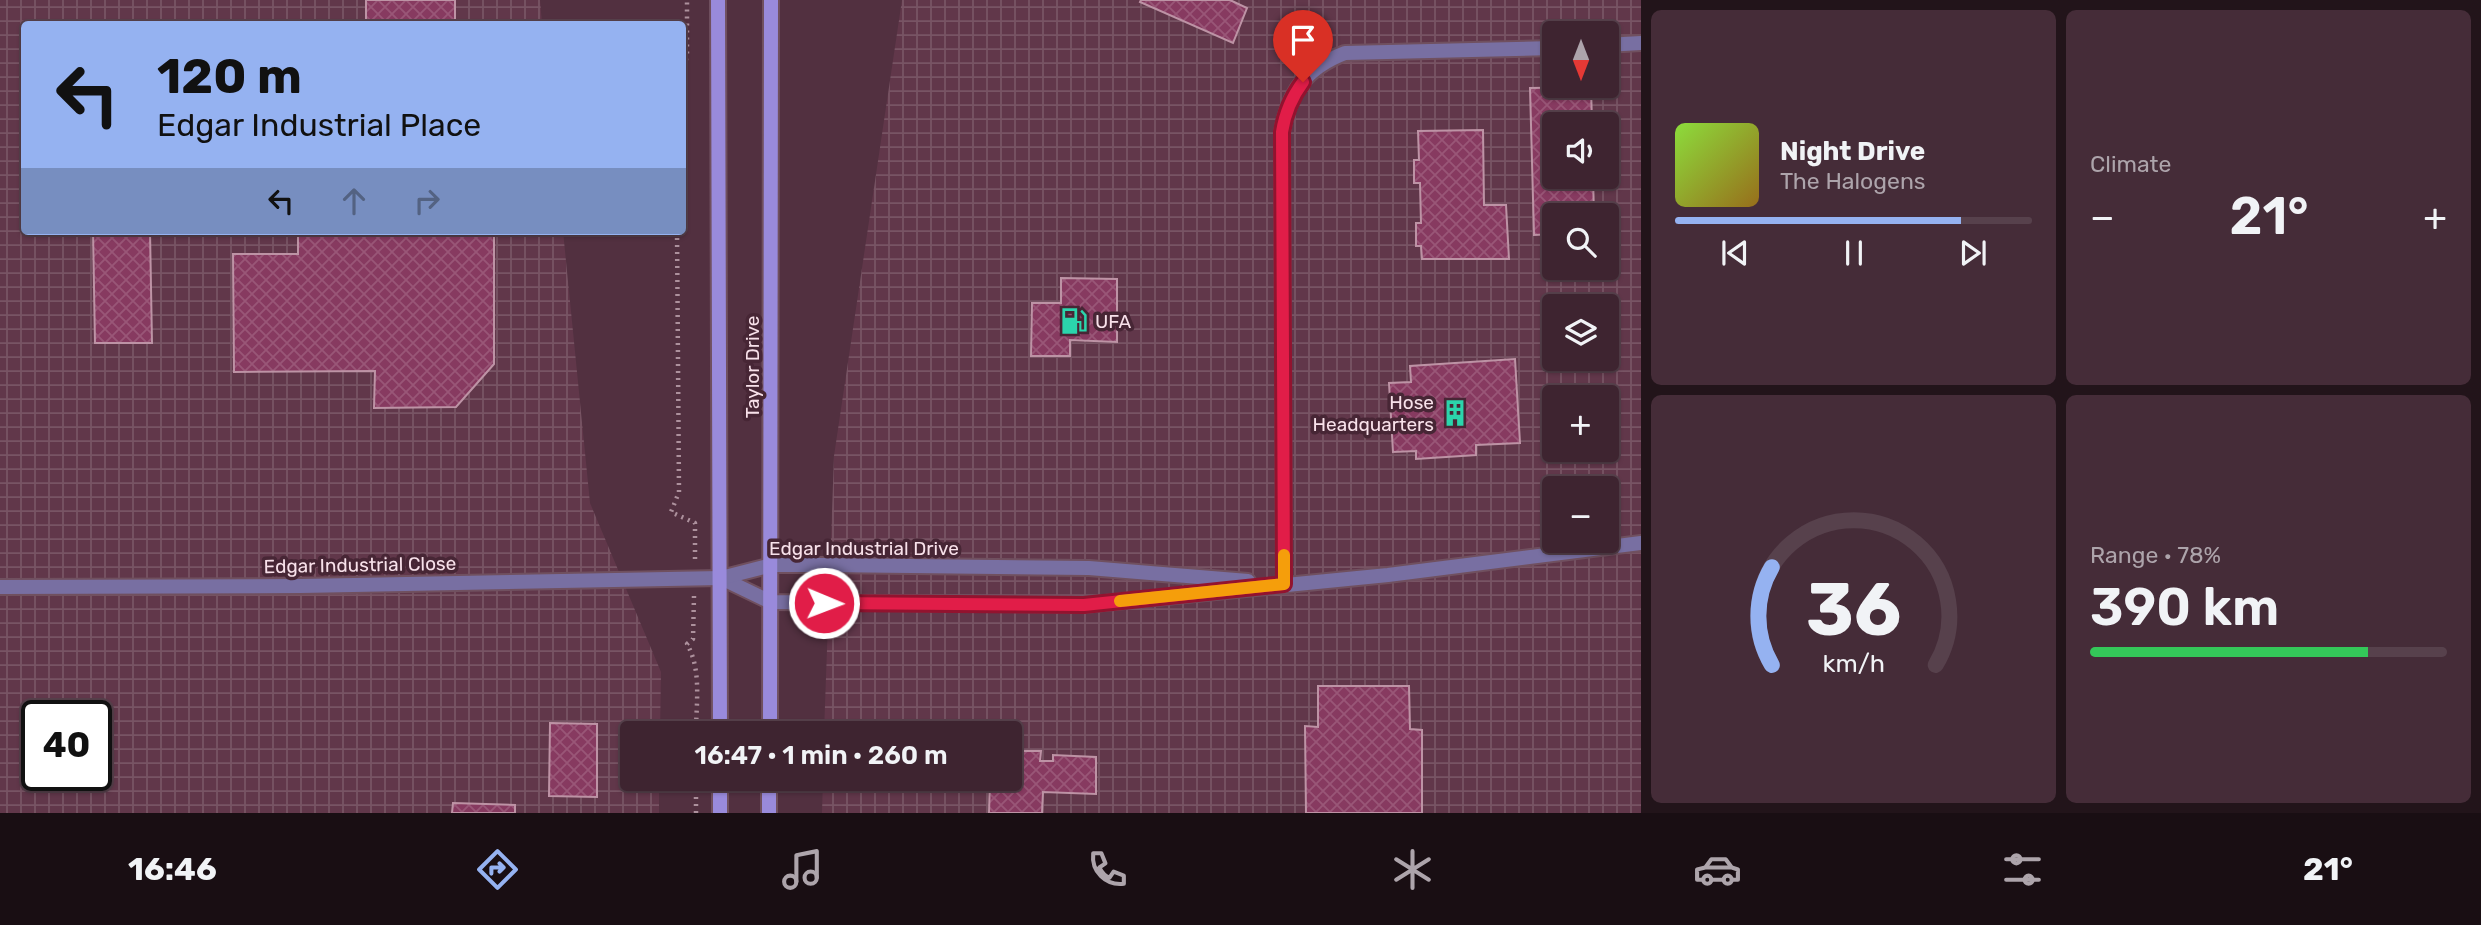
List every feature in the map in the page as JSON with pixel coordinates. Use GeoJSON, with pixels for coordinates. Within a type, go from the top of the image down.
{"type":"FeatureCollection","features":[{"type":"Feature","properties":{"kind":"main road","name":"Taylor Drive"},"geometry":{"type":"LineString","coordinates":[[718,0],[720,721]]}},
{"type":"Feature","properties":{"kind":"main road","name":"Taylor Drive"},"geometry":{"type":"LineString","coordinates":[[770,721],[771,0]]}},
{"type":"Feature","properties":{"kind":"main road"},"geometry":{"type":"LineString","coordinates":[[720,791],[720,813]]}},
{"type":"Feature","properties":{"kind":"main road"},"geometry":{"type":"LineString","coordinates":[[769,791],[769,813]]}},
{"type":"Feature","properties":{"kind":"street"},"geometry":{"type":"LineString","coordinates":[[1619,44],[1641,43]]}},
{"type":"Feature","properties":{"kind":"street"},"geometry":{"type":"LineString","coordinates":[[1284,584],[1282,132],[1292,96],[1315,68],[1345,53],[1542,48]]}},
{"type":"Feature","properties":{"kind":"street","name":"Edgar Industrial Drive"},"geometry":{"type":"LineString","coordinates":[[721,578],[771,602],[1084,605],[1438,569],[1641,543]]}},
{"type":"Feature","properties":{"kind":"street","name":"Edgar Industrial Drive"},"geometry":{"type":"LineString","coordinates":[[721,578],[772,565],[1089,568],[1284,584]]}},
{"type":"Feature","properties":{"kind":"street","name":"Edgar Industrial Close"},"geometry":{"type":"LineString","coordinates":[[0,587],[301,586],[721,578]]}},
{"type":"Feature","properties":{"kind":"path"},"geometry":{"type":"LineString","coordinates":[[686,59],[687,0]]}},
{"type":"Feature","properties":{"kind":"path"},"geometry":{"type":"LineString","coordinates":[[677,235],[679,492],[671,512],[695,523]]}},
{"type":"Feature","properties":{"kind":"path"},"geometry":{"type":"LineString","coordinates":[[694,639],[687,644],[692,653],[696,673],[696,721]]}},
{"type":"Feature","properties":{"kind":"path"},"geometry":{"type":"LineString","coordinates":[[696,791],[696,813]]}},
{"type":"Feature","properties":{"kind":"shaded area"},"geometry":{"type":"Polygon","coordinates":[[[0,0],[540,0],[542,21],[21,21],[21,235],[563,235],[590,503],[661,672],[660,721],[620,721],[620,791],[659,791],[659,813],[0,813],[0,0]]]}},
{"type":"Feature","properties":{"kind":"shaded area"},"geometry":{"type":"Polygon","coordinates":[[[902,0],[1641,0],[1641,813],[822,813],[823,791],[1022,791],[1022,721],[824,721],[834,456],[902,0]]]}},
{"type":"Feature","properties":{"kind":"building"},"geometry":{"type":"Polygon","coordinates":[[[366,0],[455,0],[455,21],[366,21],[366,0]]]}},
{"type":"Feature","properties":{"kind":"building"},"geometry":{"type":"Polygon","coordinates":[[[1230,0],[1247,8],[1233,43],[1140,2],[1230,0]]]}},
{"type":"Feature","properties":{"kind":"building"},"geometry":{"type":"Polygon","coordinates":[[[1530,88],[1542,88],[1542,98],[1591,98],[1592,112],[1542,112],[1542,189],[1593,189],[1594,203],[1542,203],[1542,235],[1534,235],[1530,88]]]}},
{"type":"Feature","properties":{"kind":"building"},"geometry":{"type":"Polygon","coordinates":[[[1483,130],[1484,205],[1506,205],[1509,259],[1422,259],[1421,246],[1416,246],[1416,223],[1421,223],[1420,183],[1414,183],[1414,160],[1419,160],[1418,131],[1483,130]]]}},
{"type":"Feature","properties":{"kind":"building"},"geometry":{"type":"Polygon","coordinates":[[[93,235],[150,235],[152,343],[95,343],[93,235]]]}},
{"type":"Feature","properties":{"kind":"building"},"geometry":{"type":"Polygon","coordinates":[[[298,235],[494,235],[494,364],[456,407],[374,408],[375,371],[234,372],[233,254],[298,254],[298,235]]]}},
{"type":"Feature","properties":{"kind":"building","name":"UFA"},"geometry":{"type":"Polygon","coordinates":[[[1061,278],[1117,279],[1117,342],[1070,340],[1070,356],[1031,356],[1032,303],[1061,303],[1061,278]]]}},
{"type":"Feature","properties":{"kind":"building","name":"Hose Headquarters"},"geometry":{"type":"Polygon","coordinates":[[[1515,359],[1520,443],[1476,445],[1476,455],[1416,459],[1416,451],[1393,452],[1389,383],[1411,382],[1410,366],[1515,359]]]}},
{"type":"Feature","properties":{"kind":"building"},"geometry":{"type":"Polygon","coordinates":[[[1318,686],[1409,686],[1410,729],[1422,730],[1422,813],[1306,813],[1305,726],[1318,727],[1318,686]]]}},
{"type":"Feature","properties":{"kind":"building"},"geometry":{"type":"Polygon","coordinates":[[[550,723],[597,724],[597,797],[549,796],[550,723]]]}},
{"type":"Feature","properties":{"kind":"building"},"geometry":{"type":"Polygon","coordinates":[[[1022,751],[1041,751],[1040,761],[1053,761],[1053,755],[1096,757],[1096,794],[1043,792],[1042,813],[989,813],[990,791],[1022,791],[1022,751]]]}},
{"type":"Feature","properties":{"kind":"building"},"geometry":{"type":"Polygon","coordinates":[[[453,803],[515,805],[515,813],[452,813],[453,803]]]}},
{"type":"Feature","properties":{"kind":"slow traffic"},"geometry":{"type":"LineString","coordinates":[[1120,601],[1284,584],[1284,555]]}},
{"type":"Feature","properties":{"kind":"place","name":"UFA"},"geometry":{"type":"Point","coordinates":[1074,321]}},
{"type":"Feature","properties":{"kind":"place","name":"Hose Headquarters"},"geometry":{"type":"Point","coordinates":[1455,413]}},
{"type":"Feature","properties":{"kind":"route"},"geometry":{"type":"LineString","coordinates":[[824,603],[1084,605],[1284,584],[1282,132],[1292,96],[1303,82]]}}]}
